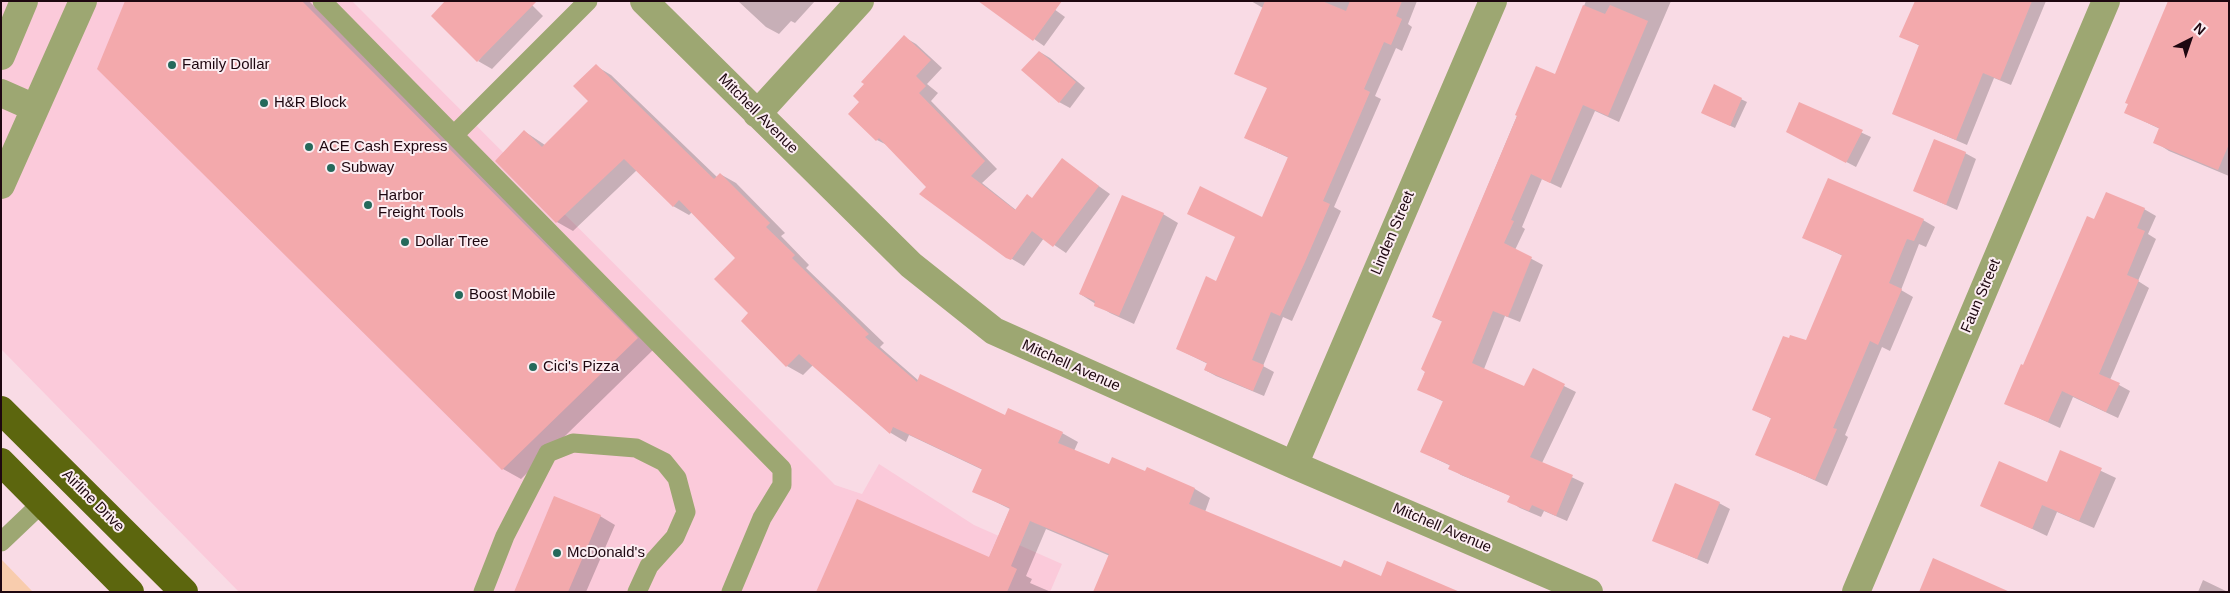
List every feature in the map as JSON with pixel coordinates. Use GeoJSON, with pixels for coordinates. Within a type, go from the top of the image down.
{"type":"FeatureCollection","features":[{"type":"Feature","properties":{"kind":"highway","name":"Airline Drive"},"geometry":{"type":"LineString","coordinates":[[1,410],[184,592]]}},
{"type":"Feature","properties":{"kind":"highway"},"geometry":{"type":"LineString","coordinates":[[1,462],[130,592]]}},
{"type":"Feature","properties":{"kind":"street"},"geometry":{"type":"LineString","coordinates":[[4,42],[24,1]]}},
{"type":"Feature","properties":{"kind":"street"},"geometry":{"type":"LineString","coordinates":[[1,185],[83,1]]}},
{"type":"Feature","properties":{"kind":"street","name":"Mitchell Avenue"},"geometry":{"type":"LineString","coordinates":[[644,1],[911,265],[994,332],[1572,588]]}},
{"type":"Feature","properties":{"kind":"street"},"geometry":{"type":"LineString","coordinates":[[757,114],[860,1]]}},
{"type":"Feature","properties":{"kind":"street","name":"Linden Street"},"geometry":{"type":"LineString","coordinates":[[1294,465],[1493,1]]}},
{"type":"Feature","properties":{"kind":"street","name":"Faun Street"},"geometry":{"type":"LineString","coordinates":[[1856,592],[2106,1]]}},
{"type":"Feature","properties":{"kind":"street"},"geometry":{"type":"LineString","coordinates":[[1,93],[35,108]]}},
{"type":"Feature","properties":{"kind":"lane"},"geometry":{"type":"LineString","coordinates":[[322,1],[782,468],[782,485],[762,518],[731,592]]}},
{"type":"Feature","properties":{"kind":"lane"},"geometry":{"type":"LineString","coordinates":[[454,135],[588,1]]}},
{"type":"Feature","properties":{"kind":"lane"},"geometry":{"type":"LineString","coordinates":[[482,592],[505,536],[548,453],[573,443],[636,448],[664,462],[677,478],[686,512],[675,537],[649,566],[637,592]]}},
{"type":"Feature","properties":{"kind":"lane"},"geometry":{"type":"LineString","coordinates":[[1,542],[42,503]]}},
{"type":"Feature","properties":{"kind":"shaded area"},"geometry":{"type":"Polygon","coordinates":[[[1,1],[352,1],[835,485],[862,494],[879,464],[974,525],[1062,564],[1050,592],[239,592],[1,349],[1,1]]]}},
{"type":"Feature","properties":{"kind":"shaded area"},"geometry":{"type":"Polygon","coordinates":[[[1,559],[33,592],[1,592],[1,559]]]}},
{"type":"Feature","properties":{"kind":"building"},"geometry":{"type":"Polygon","coordinates":[[[125,1],[302,1],[638,338],[502,470],[97,69],[125,1]]]}},
{"type":"Feature","properties":{"kind":"building"},"geometry":{"type":"Polygon","coordinates":[[[445,1],[537,1],[477,62],[431,16],[445,1]]]}},
{"type":"Feature","properties":{"kind":"building"},"geometry":{"type":"Polygon","coordinates":[[[978,1],[1062,1],[1033,41],[978,1]]]}},
{"type":"Feature","properties":{"kind":"building"},"geometry":{"type":"Polygon","coordinates":[[[1265,1],[1322,1],[1346,11],[1350,1],[1402,1],[1396,16],[1402,19],[1391,45],[1384,42],[1364,89],[1370,92],[1323,201],[1330,204],[1305,262],[1280,316],[1271,312],[1252,360],[1264,365],[1253,391],[1204,370],[1207,363],[1176,349],[1206,276],[1216,281],[1235,237],[1187,214],[1200,186],[1262,217],[1288,157],[1244,138],[1267,88],[1234,74],[1265,1]]]}},
{"type":"Feature","properties":{"kind":"building"},"geometry":{"type":"Polygon","coordinates":[[[1915,1],[2032,1],[2000,80],[1983,73],[1956,140],[1892,114],[1919,45],[1899,37],[1915,1]]]}},
{"type":"Feature","properties":{"kind":"building"},"geometry":{"type":"Polygon","coordinates":[[[2168,1],[2229,1],[2229,144],[2218,170],[2153,143],[2159,128],[2124,113],[2128,104],[2125,103],[2168,1]]]}},
{"type":"Feature","properties":{"kind":"building"},"geometry":{"type":"Polygon","coordinates":[[[1583,5],[1605,14],[1610,5],[1648,21],[1608,116],[1583,105],[1550,183],[1531,174],[1511,220],[1514,221],[1504,243],[1532,257],[1508,317],[1493,311],[1472,363],[1524,386],[1533,368],[1565,384],[1530,457],[1573,475],[1556,516],[1532,505],[1529,511],[1507,502],[1510,496],[1448,469],[1450,465],[1420,452],[1443,401],[1417,390],[1425,372],[1421,369],[1442,321],[1432,317],[1517,116],[1515,115],[1536,66],[1555,74],[1583,5]]]}},
{"type":"Feature","properties":{"kind":"building"},"geometry":{"type":"Polygon","coordinates":[[[904,35],[931,60],[916,76],[926,86],[919,93],[985,161],[971,176],[1015,210],[1027,194],[1032,198],[1062,158],[1099,186],[1053,247],[1032,231],[1011,260],[1006,258],[919,194],[926,187],[879,138],[876,141],[848,114],[859,102],[853,96],[864,84],[861,82],[904,35]]]}},
{"type":"Feature","properties":{"kind":"building"},"geometry":{"type":"Polygon","coordinates":[[[1039,51],[1076,82],[1059,103],[1021,70],[1039,51]]]}},
{"type":"Feature","properties":{"kind":"building"},"geometry":{"type":"Polygon","coordinates":[[[596,64],[714,179],[720,173],[770,223],[766,227],[795,255],[792,258],[869,334],[865,337],[917,382],[920,374],[1005,415],[1008,408],[1063,432],[1058,443],[1109,464],[1112,457],[1145,471],[1147,467],[1195,488],[1189,504],[1341,567],[1344,560],[1381,576],[1387,561],[1460,592],[1093,592],[1109,554],[1030,521],[1011,566],[1017,569],[1007,592],[816,592],[857,499],[989,557],[1010,508],[972,492],[982,469],[893,427],[890,434],[799,354],[786,367],[741,321],[748,313],[714,279],[735,258],[679,200],[673,207],[624,159],[556,223],[495,161],[524,130],[542,147],[588,101],[573,86],[596,64]]]}},
{"type":"Feature","properties":{"kind":"building"},"geometry":{"type":"Polygon","coordinates":[[[1714,84],[1742,98],[1730,126],[1701,113],[1714,84]]]}},
{"type":"Feature","properties":{"kind":"building"},"geometry":{"type":"Polygon","coordinates":[[[1799,102],[1863,130],[1846,163],[1786,132],[1799,102]]]}},
{"type":"Feature","properties":{"kind":"building"},"geometry":{"type":"Polygon","coordinates":[[[1934,139],[1966,152],[1946,205],[1913,191],[1934,139]]]}},
{"type":"Feature","properties":{"kind":"building"},"geometry":{"type":"Polygon","coordinates":[[[1828,178],[1924,219],[1914,241],[1907,239],[1889,283],[1902,289],[1878,345],[1870,341],[1833,428],[1837,429],[1815,480],[1755,455],[1771,418],[1752,410],[1783,336],[1789,338],[1790,335],[1806,340],[1842,255],[1802,238],[1828,178]]]}},
{"type":"Feature","properties":{"kind":"building"},"geometry":{"type":"Polygon","coordinates":[[[2106,192],[2145,208],[2137,228],[2145,231],[2127,275],[2139,280],[2099,374],[2120,383],[2106,412],[2062,391],[2048,422],[2004,404],[2021,364],[2023,365],[2087,216],[2094,219],[2106,192]]]}},
{"type":"Feature","properties":{"kind":"building"},"geometry":{"type":"Polygon","coordinates":[[[1122,195],[1164,213],[1119,316],[1094,306],[1095,301],[1079,294],[1122,195]]]}},
{"type":"Feature","properties":{"kind":"building"},"geometry":{"type":"Polygon","coordinates":[[[2060,450],[2102,468],[2079,521],[2042,505],[2032,529],[1980,506],[1999,461],[2047,482],[2060,450]]]}},
{"type":"Feature","properties":{"kind":"building"},"geometry":{"type":"Polygon","coordinates":[[[1675,483],[1720,502],[1697,559],[1652,541],[1675,483]]]}},
{"type":"Feature","properties":{"kind":"building","name":"McDonald's"},"geometry":{"type":"Polygon","coordinates":[[[554,496],[601,515],[568,592],[514,592],[554,496]]]}},
{"type":"Feature","properties":{"kind":"building"},"geometry":{"type":"Polygon","coordinates":[[[1933,558],[2010,592],[1919,592],[1933,558]]]}},
{"type":"Feature","properties":{"kind":"place","name":"Family Dollar"},"geometry":{"type":"Point","coordinates":[172,65]}},
{"type":"Feature","properties":{"kind":"place","name":"H&R Block"},"geometry":{"type":"Point","coordinates":[264,103]}},
{"type":"Feature","properties":{"kind":"place","name":"ACE Cash Express"},"geometry":{"type":"Point","coordinates":[309,147]}},
{"type":"Feature","properties":{"kind":"place","name":"Subway"},"geometry":{"type":"Point","coordinates":[331,168]}},
{"type":"Feature","properties":{"kind":"place","name":"Harbor Freight Tools"},"geometry":{"type":"Point","coordinates":[368,205]}},
{"type":"Feature","properties":{"kind":"place","name":"Dollar Tree"},"geometry":{"type":"Point","coordinates":[405,242]}},
{"type":"Feature","properties":{"kind":"place","name":"Boost Mobile"},"geometry":{"type":"Point","coordinates":[459,295]}},
{"type":"Feature","properties":{"kind":"place","name":"Cici's Pizza"},"geometry":{"type":"Point","coordinates":[533,367]}},
{"type":"Feature","properties":{"kind":"place","name":"McDonald's"},"geometry":{"type":"Point","coordinates":[557,553]}}]}
